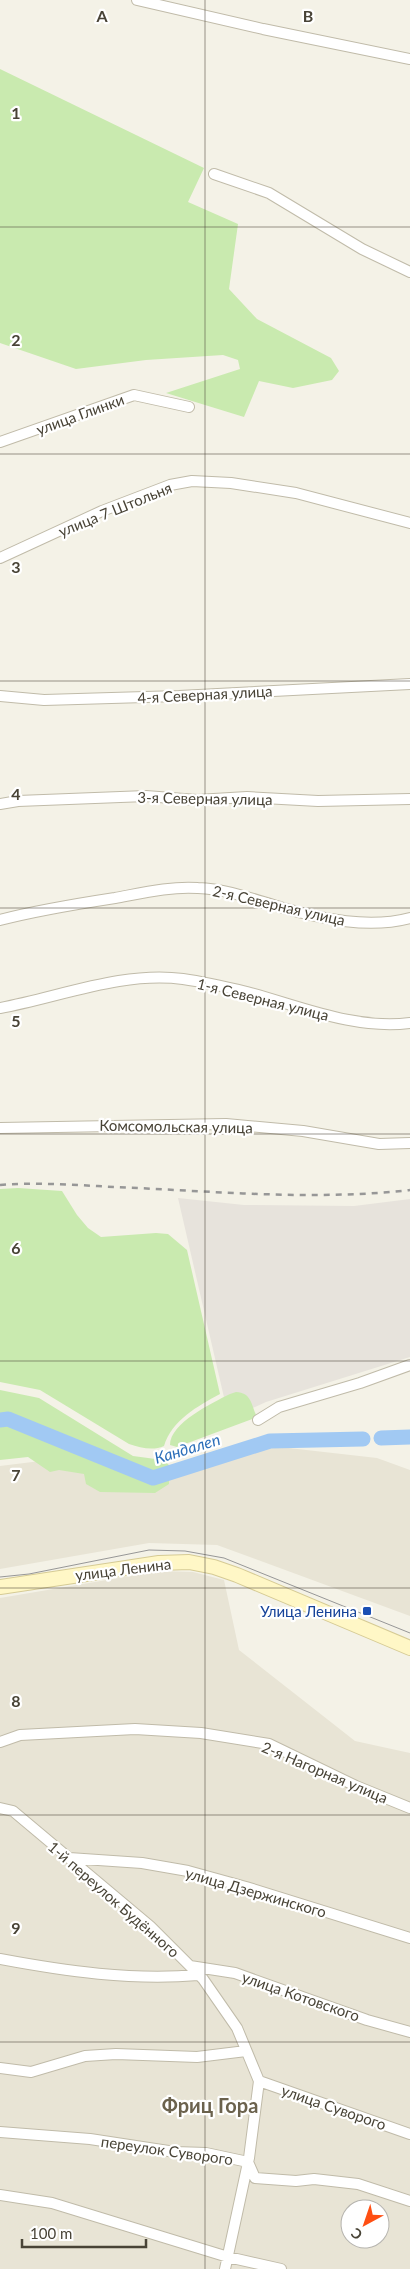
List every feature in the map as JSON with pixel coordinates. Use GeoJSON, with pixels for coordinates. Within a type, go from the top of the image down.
{"type":"FeatureCollection","features":[{"type":"Feature","properties":{"kind":"main road","name":"улица Ленина"},"geometry":{"type":"LineString","coordinates":[[0,1587],[120,1568],[159,1563],[189,1562],[214,1567],[237,1575],[410,1648]]}},
{"type":"Feature","properties":{"kind":"street"},"geometry":{"type":"LineString","coordinates":[[137,0],[263,29],[410,59]]}},
{"type":"Feature","properties":{"kind":"street"},"geometry":{"type":"LineString","coordinates":[[214,174],[269,193],[362,249],[410,272]]}},
{"type":"Feature","properties":{"kind":"street","name":"улица Глинки"},"geometry":{"type":"LineString","coordinates":[[0,442],[134,394],[189,406]]}},
{"type":"Feature","properties":{"kind":"street","name":"улица 7 Штольня"},"geometry":{"type":"LineString","coordinates":[[0,558],[102,512],[170,485],[192,481],[231,483],[296,493],[410,523]]}},
{"type":"Feature","properties":{"kind":"street","name":"4-я Северная улица"},"geometry":{"type":"LineString","coordinates":[[0,696],[44,700],[179,696],[410,684]]}},
{"type":"Feature","properties":{"kind":"street","name":"3-я Северная улица"},"geometry":{"type":"LineString","coordinates":[[0,804],[18,801],[146,796],[197,800],[247,797],[318,801],[410,799]]}},
{"type":"Feature","properties":{"kind":"street","name":"2-я Северная улица"},"geometry":{"type":"LineString","coordinates":[[0,920],[53,907],[155,891],[198,888],[242,894],[283,908],[334,919],[370,924],[410,918]]}},
{"type":"Feature","properties":{"kind":"street","name":"1-я Северная улица"},"geometry":{"type":"LineString","coordinates":[[0,1008],[146,976],[183,980],[246,992],[338,1018],[392,1025],[410,1023]]}},
{"type":"Feature","properties":{"kind":"street","name":"Комсомольская улица"},"geometry":{"type":"LineString","coordinates":[[0,1128],[226,1124],[303,1131],[379,1144],[410,1143]]}},
{"type":"Feature","properties":{"kind":"street"},"geometry":{"type":"LineString","coordinates":[[258,1420],[279,1407],[410,1366]]}},
{"type":"Feature","properties":{"kind":"street","name":"2-я Нагорная улица"},"geometry":{"type":"LineString","coordinates":[[0,1742],[20,1735],[135,1729],[201,1734],[259,1742],[269,1744],[356,1786],[410,1808]]}},
{"type":"Feature","properties":{"kind":"street","name":"1-й переулок Будённого"},"geometry":{"type":"LineString","coordinates":[[0,1808],[13,1811],[150,1926],[190,1966],[237,2028],[258,2081]]}},
{"type":"Feature","properties":{"kind":"street","name":"улица Дзержинского"},"geometry":{"type":"LineString","coordinates":[[69,1858],[142,1863],[188,1871],[410,1938]]}},
{"type":"Feature","properties":{"kind":"street"},"geometry":{"type":"LineString","coordinates":[[0,1959],[44,1968],[136,1976],[167,1978],[198,1975]]}},
{"type":"Feature","properties":{"kind":"street","name":"улица Котовского"},"geometry":{"type":"LineString","coordinates":[[190,1966],[235,1973],[367,2020],[410,2032]]}},
{"type":"Feature","properties":{"kind":"street"},"geometry":{"type":"LineString","coordinates":[[0,2068],[32,2072],[85,2056],[116,2054],[197,2057],[246,2051]]}},
{"type":"Feature","properties":{"kind":"street"},"geometry":{"type":"LineString","coordinates":[[225,2269],[248,2162],[258,2081]]}},
{"type":"Feature","properties":{"kind":"street","name":"улица Суворого"},"geometry":{"type":"LineString","coordinates":[[258,2081],[410,2134]]}},
{"type":"Feature","properties":{"kind":"street","name":"переулок Суворого"},"geometry":{"type":"LineString","coordinates":[[0,2132],[90,2139],[175,2152],[206,2153],[248,2162],[255,2178],[296,2181],[314,2178],[358,2184],[410,2201]]}},
{"type":"Feature","properties":{"kind":"street"},"geometry":{"type":"LineString","coordinates":[[0,2195],[52,2203],[228,2256],[281,2269]]}},
{"type":"Feature","properties":{"kind":"shaded area"},"geometry":{"type":"Polygon","coordinates":[[[178,1198],[244,1205],[354,1206],[410,1199],[410,1357],[266,1402],[229,1419],[178,1198]]]}},
{"type":"Feature","properties":{"kind":"shaded area"},"geometry":{"type":"Polygon","coordinates":[[[271,1446],[377,1458],[410,1470],[410,1616],[217,1545],[149,1543],[0,1569],[0,1466],[81,1456],[153,1482],[271,1446]]]}},
{"type":"Feature","properties":{"kind":"shaded area"},"geometry":{"type":"Polygon","coordinates":[[[160,1571],[193,1572],[224,1580],[239,1650],[355,1741],[410,1753],[410,2269],[0,2269],[0,1598],[160,1571]]]}},
{"type":"Feature","properties":{"kind":"green space"},"geometry":{"type":"Polygon","coordinates":[[[0,69],[204,168],[188,202],[238,224],[229,289],[257,319],[331,358],[339,371],[332,380],[293,388],[259,381],[244,417],[166,393],[240,369],[238,360],[223,355],[146,360],[76,369],[0,343],[0,69]]]}},
{"type":"Feature","properties":{"kind":"green space"},"geometry":{"type":"Polygon","coordinates":[[[18,1188],[62,1191],[77,1215],[88,1228],[101,1237],[156,1233],[168,1234],[187,1250],[220,1394],[179,1421],[164,1446],[147,1448],[129,1444],[40,1390],[0,1382],[0,1189],[18,1188]]]}},
{"type":"Feature","properties":{"kind":"green space"},"geometry":{"type":"Polygon","coordinates":[[[0,1390],[39,1398],[133,1456],[163,1460],[169,1465],[169,1484],[155,1493],[100,1492],[86,1484],[84,1474],[59,1470],[50,1472],[28,1457],[0,1460],[0,1390]]]}},
{"type":"Feature","properties":{"kind":"green space"},"geometry":{"type":"Polygon","coordinates":[[[236,1392],[245,1394],[250,1399],[256,1415],[255,1418],[177,1447],[170,1445],[172,1437],[184,1422],[203,1408],[236,1392]]]}},
{"type":"Feature","properties":{"kind":"waterway","name":"Кандалеп"},"geometry":{"type":"LineString","coordinates":[[0,1420],[8,1419],[153,1478],[270,1441],[363,1439]]}},
{"type":"Feature","properties":{"kind":"waterway","name":"Кандалеп"},"geometry":{"type":"LineString","coordinates":[[381,1438],[410,1437]]}},
{"type":"Feature","properties":{"kind":"tram line"},"geometry":{"type":"LineString","coordinates":[[0,1577],[29,1574],[149,1550],[185,1551],[224,1558],[410,1633]]}},
{"type":"Feature","properties":{"kind":"railway"},"geometry":{"type":"LineString","coordinates":[[0,1185],[57,1184],[299,1195],[336,1195],[410,1190]]}},
{"type":"Feature","properties":{"kind":"place","name":"Улица Ленина"},"geometry":{"type":"Point","coordinates":[367,1611]}},
{"type":"Feature","properties":{"kind":"district","name":"Фриц Гора"},"geometry":{"type":"Point","coordinates":[210,2105]}}]}
